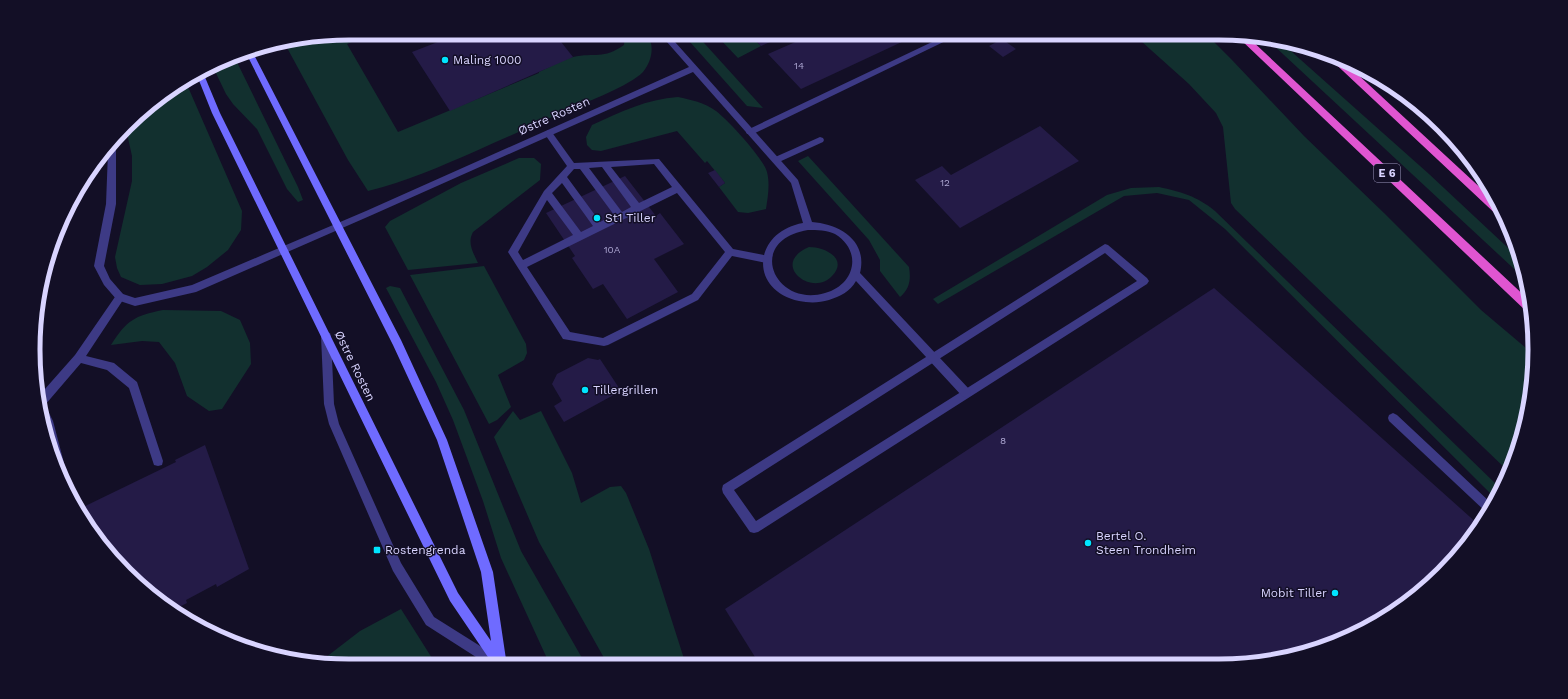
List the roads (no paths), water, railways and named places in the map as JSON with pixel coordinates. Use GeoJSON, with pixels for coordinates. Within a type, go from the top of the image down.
{"type":"FeatureCollection","features":[{"type":"Feature","properties":{"kind":"highway","name":"E 6"},"geometry":{"type":"LineString","coordinates":[[1248,42],[1524,302]]}},
{"type":"Feature","properties":{"kind":"highway"},"geometry":{"type":"LineString","coordinates":[[1344,67],[1491,203]]}},
{"type":"Feature","properties":{"kind":"main road"},"geometry":{"type":"LineString","coordinates":[[251,56],[397,342],[442,440],[487,572],[500,659]]}},
{"type":"Feature","properties":{"kind":"main road","name":"Østre Rosten"},"geometry":{"type":"LineString","coordinates":[[201,78],[216,113],[454,597],[496,659]]}},
{"type":"Feature","properties":{"kind":"street"},"geometry":{"type":"LineString","coordinates":[[669,40],[794,182],[808,226]]}},
{"type":"Feature","properties":{"kind":"street"},"geometry":{"type":"LineString","coordinates":[[750,132],[943,40]]}},
{"type":"Feature","properties":{"kind":"street","name":"Østre Rosten"},"geometry":{"type":"LineString","coordinates":[[337,227],[694,68]]}},
{"type":"Feature","properties":{"kind":"street"},"geometry":{"type":"LineString","coordinates":[[548,133],[572,166]]}},
{"type":"Feature","properties":{"kind":"street"},"geometry":{"type":"LineString","coordinates":[[776,160],[820,140]]}},
{"type":"Feature","properties":{"kind":"street"},"geometry":{"type":"LineString","coordinates":[[112,151],[111,204],[99,266],[107,282],[120,297],[135,302],[193,289],[337,227]]}},
{"type":"Feature","properties":{"kind":"street"},"geometry":{"type":"LineString","coordinates":[[730,252],[694,296],[604,342],[567,336],[513,252],[548,193],[572,166],[656,161],[730,252],[766,259]]}},
{"type":"Feature","properties":{"kind":"street"},"geometry":{"type":"LineString","coordinates":[[605,165],[636,208]]}},
{"type":"Feature","properties":{"kind":"street"},"geometry":{"type":"LineString","coordinates":[[582,166],[620,216]]}},
{"type":"Feature","properties":{"kind":"street"},"geometry":{"type":"LineString","coordinates":[[562,177],[599,227]]}},
{"type":"Feature","properties":{"kind":"street"},"geometry":{"type":"LineString","coordinates":[[522,265],[678,188]]}},
{"type":"Feature","properties":{"kind":"street"},"geometry":{"type":"LineString","coordinates":[[548,193],[579,236]]}},
{"type":"Feature","properties":{"kind":"street"},"geometry":{"type":"LineString","coordinates":[[808,226],[830,229],[848,240],[858,257],[856,275],[844,290],[825,299],[803,299],[783,291],[770,277],[766,259],[773,242],[788,230],[808,226]]}},
{"type":"Feature","properties":{"kind":"street"},"geometry":{"type":"LineString","coordinates":[[1106,248],[1144,281],[966,393],[754,528],[727,489],[1106,248]]}},
{"type":"Feature","properties":{"kind":"street"},"geometry":{"type":"LineString","coordinates":[[856,275],[966,393]]}},
{"type":"Feature","properties":{"kind":"street"},"geometry":{"type":"LineString","coordinates":[[44,398],[79,358],[120,297]]}},
{"type":"Feature","properties":{"kind":"street"},"geometry":{"type":"LineString","coordinates":[[326,336],[329,404],[334,424],[397,567],[430,621],[490,659]]}},
{"type":"Feature","properties":{"kind":"street"},"geometry":{"type":"LineString","coordinates":[[79,358],[110,366],[133,385],[158,461]]}},
{"type":"Feature","properties":{"kind":"street"},"geometry":{"type":"LineString","coordinates":[[1393,418],[1486,506]]}},
{"type":"Feature","properties":{"kind":"place","name":"Maling 1000"},"geometry":{"type":"Point","coordinates":[445,60]}},
{"type":"Feature","properties":{"kind":"place","name":"St1 Tiller"},"geometry":{"type":"Point","coordinates":[597,218]}},
{"type":"Feature","properties":{"kind":"place","name":"Tillergrillen"},"geometry":{"type":"Point","coordinates":[585,390]}},
{"type":"Feature","properties":{"kind":"place","name":"Bertel O. Steen Trondheim"},"geometry":{"type":"Point","coordinates":[1088,543]}},
{"type":"Feature","properties":{"kind":"place","name":"Rostengrenda"},"geometry":{"type":"Point","coordinates":[377,550]}},
{"type":"Feature","properties":{"kind":"place","name":"Mobit Tiller"},"geometry":{"type":"Point","coordinates":[1335,593]}}]}
